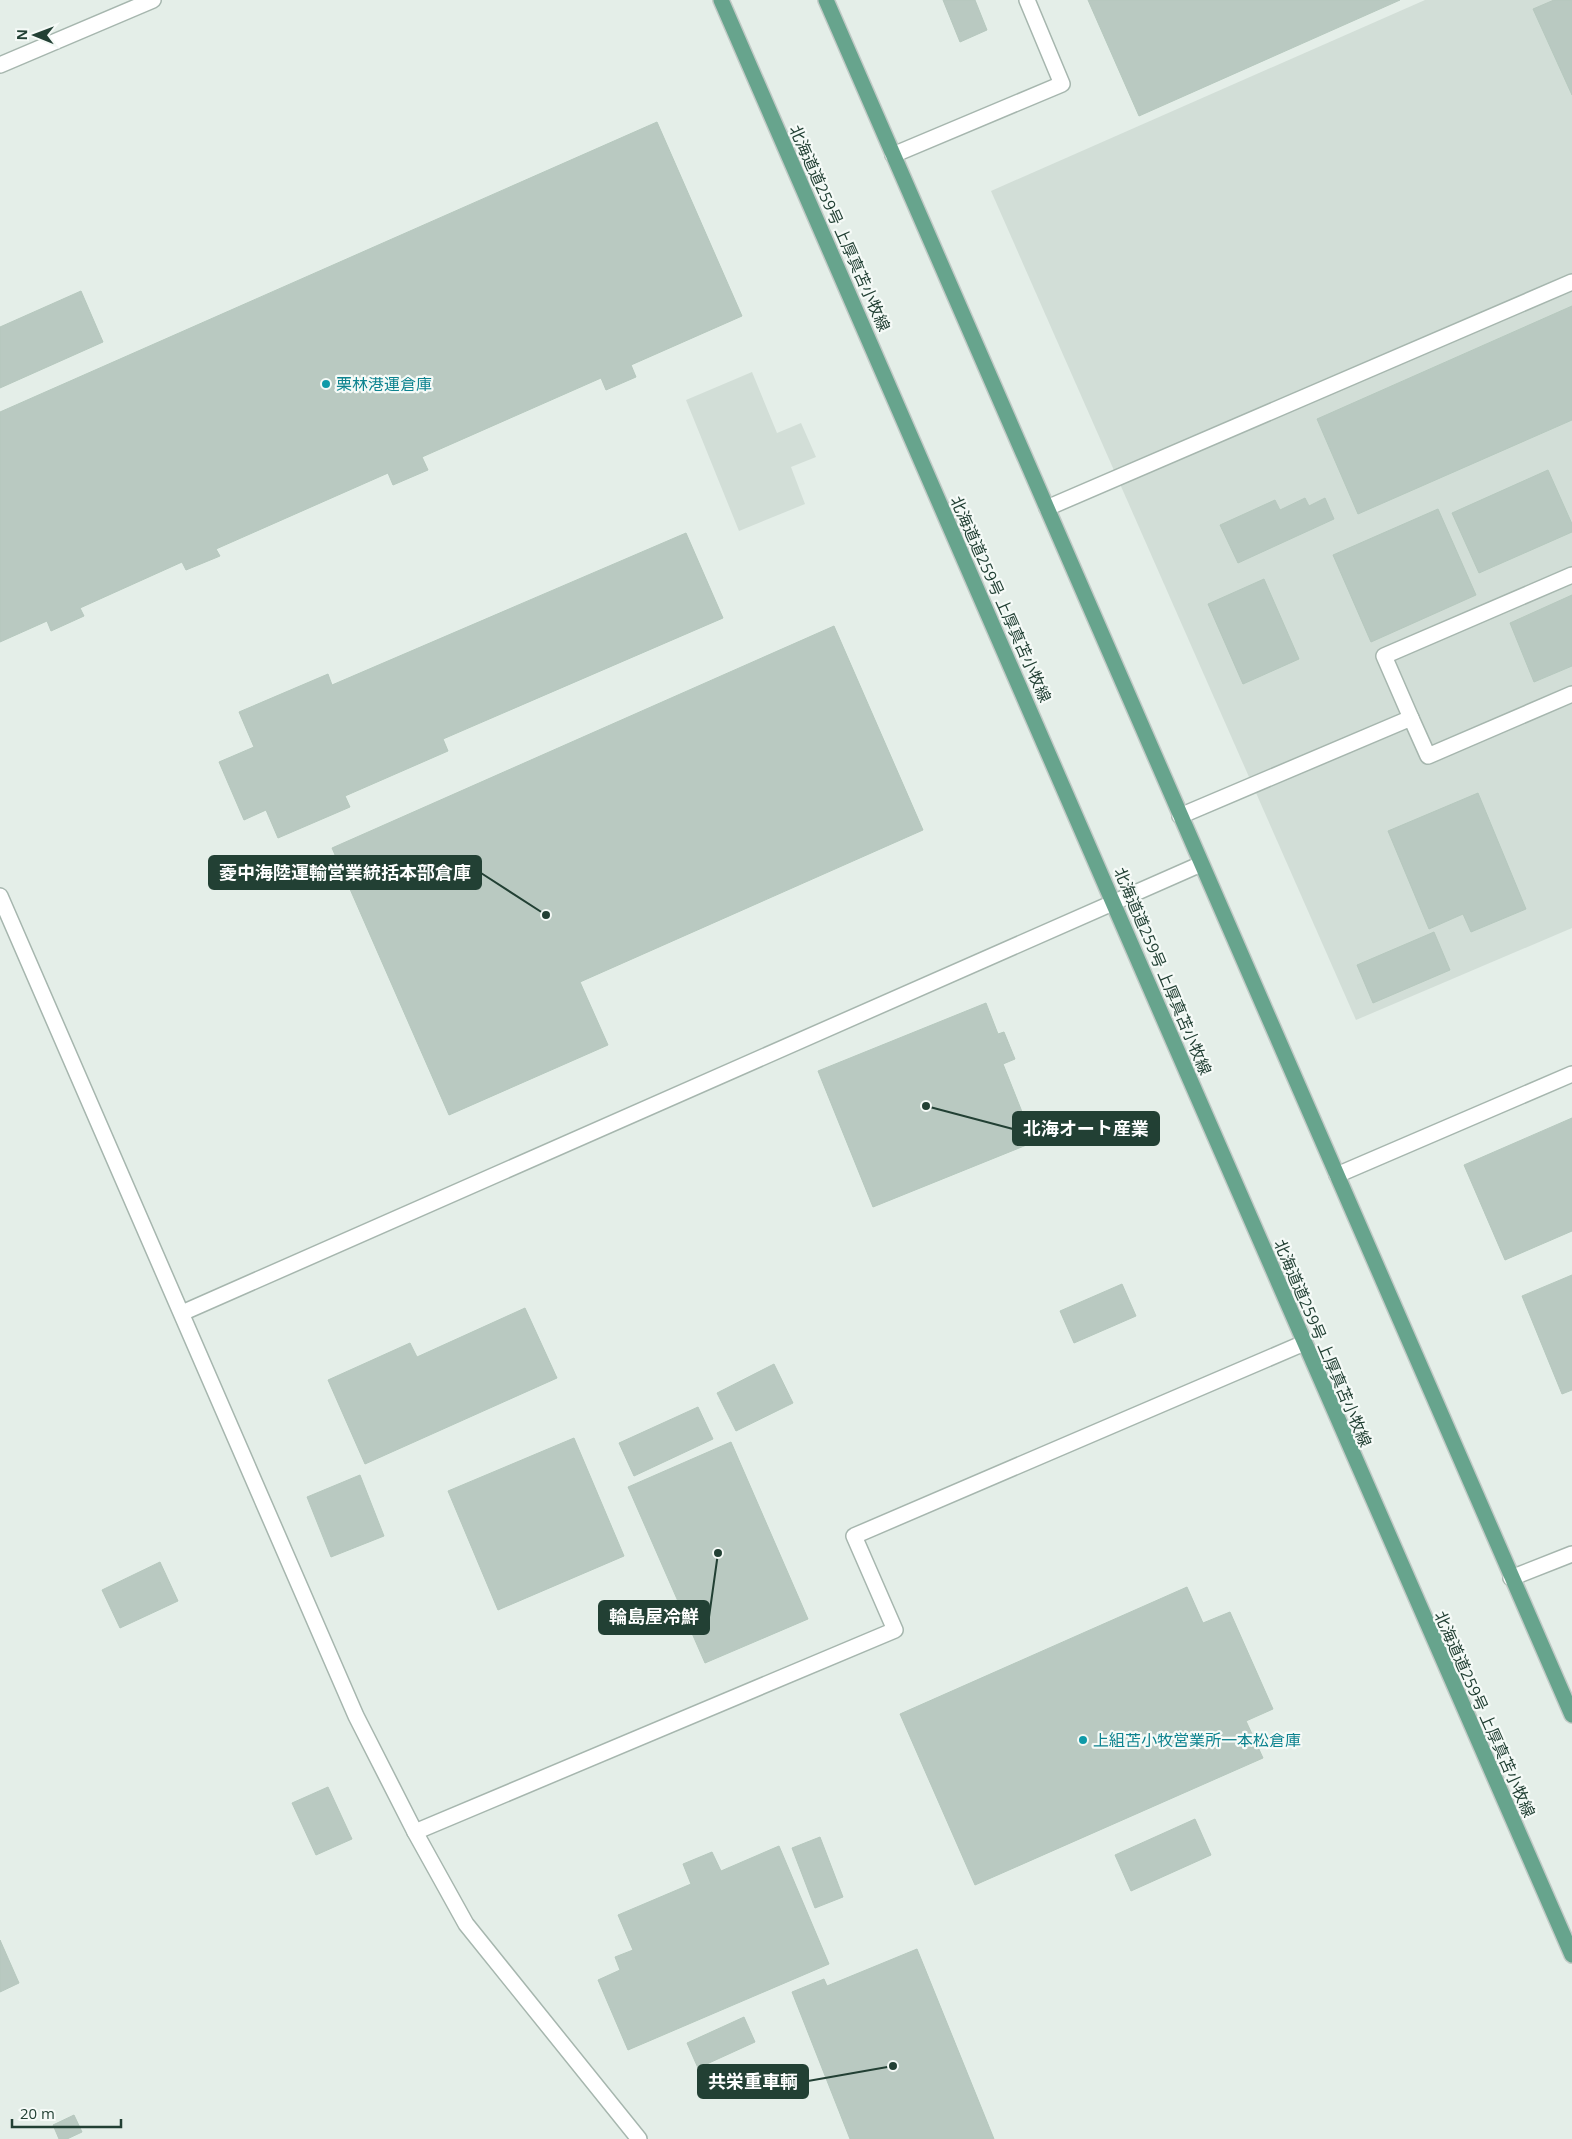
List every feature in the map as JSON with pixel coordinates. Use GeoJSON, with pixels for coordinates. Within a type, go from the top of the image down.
{"type":"FeatureCollection","features":[{"type":"Feature","properties":{"kind":"main road","name":"北海道道259号 上厚真苫小牧線"},"geometry":{"type":"LineString","coordinates":[[721,0],[1572,1955]]}},
{"type":"Feature","properties":{"kind":"main road"},"geometry":{"type":"LineString","coordinates":[[826,0],[1572,1715]]}},
{"type":"Feature","properties":{"kind":"street"},"geometry":{"type":"LineString","coordinates":[[0,65],[153,0]]}},
{"type":"Feature","properties":{"kind":"street"},"geometry":{"type":"LineString","coordinates":[[893,154],[1062,84],[1027,0]]}},
{"type":"Feature","properties":{"kind":"street"},"geometry":{"type":"LineString","coordinates":[[1047,508],[1572,282]]}},
{"type":"Feature","properties":{"kind":"street"},"geometry":{"type":"LineString","coordinates":[[1572,575],[1384,656],[1428,756],[1572,694]]}},
{"type":"Feature","properties":{"kind":"street"},"geometry":{"type":"LineString","coordinates":[[1180,816],[1411,718]]}},
{"type":"Feature","properties":{"kind":"street"},"geometry":{"type":"LineString","coordinates":[[182,1313],[1201,864]]}},
{"type":"Feature","properties":{"kind":"street"},"geometry":{"type":"LineString","coordinates":[[0,896],[356,1716],[415,1832],[466,1924],[639,2139]]}},
{"type":"Feature","properties":{"kind":"street"},"geometry":{"type":"LineString","coordinates":[[1337,1175],[1572,1074]]}},
{"type":"Feature","properties":{"kind":"street"},"geometry":{"type":"LineString","coordinates":[[415,1832],[895,1630],[854,1536],[1304,1343]]}},
{"type":"Feature","properties":{"kind":"street"},"geometry":{"type":"LineString","coordinates":[[1511,1578],[1572,1554]]}},
{"type":"Feature","properties":{"kind":"shaded area"},"geometry":{"type":"Polygon","coordinates":[[[1425,0],[1572,0],[1572,928],[1356,1020],[991,191],[1425,0]]]}},
{"type":"Feature","properties":{"kind":"shaded area"},"geometry":{"type":"Polygon","coordinates":[[[752,372],[777,433],[801,423],[816,457],[791,467],[805,504],[739,531],[686,400],[752,372]]]}},
{"type":"Feature","properties":{"kind":"building"},"geometry":{"type":"Polygon","coordinates":[[[943,0],[975,0],[987,30],[960,42],[943,0]]]}},
{"type":"Feature","properties":{"kind":"building"},"geometry":{"type":"Polygon","coordinates":[[[1088,0],[1400,0],[1139,116],[1088,0]]]}},
{"type":"Feature","properties":{"kind":"building"},"geometry":{"type":"Polygon","coordinates":[[[1554,0],[1572,0],[1572,95],[1533,9],[1554,0]]]}},
{"type":"Feature","properties":{"kind":"building","name":"栗林港運倉庫"},"geometry":{"type":"Polygon","coordinates":[[[657,122],[742,316],[631,365],[636,377],[606,390],[601,378],[422,457],[428,470],[393,485],[388,473],[216,549],[220,556],[186,570],[182,562],[80,608],[84,616],[51,631],[47,621],[0,642],[0,412],[657,122]]]}},
{"type":"Feature","properties":{"kind":"building"},"geometry":{"type":"Polygon","coordinates":[[[81,291],[103,342],[0,388],[0,327],[81,291]]]}},
{"type":"Feature","properties":{"kind":"building"},"geometry":{"type":"Polygon","coordinates":[[[1572,306],[1572,420],[1358,514],[1317,419],[1572,306]]]}},
{"type":"Feature","properties":{"kind":"building"},"geometry":{"type":"Polygon","coordinates":[[[1548,470],[1572,524],[1572,532],[1479,573],[1452,513],[1548,470]]]}},
{"type":"Feature","properties":{"kind":"building"},"geometry":{"type":"Polygon","coordinates":[[[1305,498],[1309,506],[1325,498],[1334,519],[1238,563],[1220,525],[1275,500],[1280,510],[1305,498]]]}},
{"type":"Feature","properties":{"kind":"building"},"geometry":{"type":"Polygon","coordinates":[[[1438,509],[1476,595],[1371,642],[1333,555],[1438,509]]]}},
{"type":"Feature","properties":{"kind":"building"},"geometry":{"type":"Polygon","coordinates":[[[686,533],[723,618],[443,739],[448,751],[345,796],[350,807],[278,838],[266,810],[244,820],[219,762],[254,747],[239,712],[328,674],[332,685],[686,533]]]}},
{"type":"Feature","properties":{"kind":"building"},"geometry":{"type":"Polygon","coordinates":[[[1264,579],[1299,659],[1243,684],[1208,604],[1264,579]]]}},
{"type":"Feature","properties":{"kind":"building"},"geometry":{"type":"Polygon","coordinates":[[[1572,595],[1572,666],[1534,682],[1510,623],[1572,595]]]}},
{"type":"Feature","properties":{"kind":"building"},"geometry":{"type":"Polygon","coordinates":[[[834,626],[923,830],[580,982],[608,1045],[449,1115],[332,848],[834,626]]]}},
{"type":"Feature","properties":{"kind":"building"},"geometry":{"type":"Polygon","coordinates":[[[1478,793],[1526,909],[1471,932],[1463,914],[1429,929],[1388,831],[1478,793]]]}},
{"type":"Feature","properties":{"kind":"building"},"geometry":{"type":"Polygon","coordinates":[[[1434,932],[1450,970],[1373,1003],[1357,965],[1434,932]]]}},
{"type":"Feature","properties":{"kind":"building"},"geometry":{"type":"Polygon","coordinates":[[[986,1003],[998,1034],[1004,1032],[1015,1059],[1003,1064],[1034,1142],[873,1207],[818,1071],[986,1003]]]}},
{"type":"Feature","properties":{"kind":"building"},"geometry":{"type":"Polygon","coordinates":[[[1572,1118],[1572,1231],[1505,1260],[1464,1165],[1572,1118]]]}},
{"type":"Feature","properties":{"kind":"building"},"geometry":{"type":"Polygon","coordinates":[[[1572,1275],[1572,1390],[1562,1394],[1522,1296],[1572,1275]]]}},
{"type":"Feature","properties":{"kind":"building"},"geometry":{"type":"Polygon","coordinates":[[[1122,1284],[1136,1316],[1074,1343],[1060,1311],[1122,1284]]]}},
{"type":"Feature","properties":{"kind":"building"},"geometry":{"type":"Polygon","coordinates":[[[525,1308],[557,1378],[365,1464],[328,1380],[410,1343],[417,1357],[525,1308]]]}},
{"type":"Feature","properties":{"kind":"building"},"geometry":{"type":"Polygon","coordinates":[[[774,1364],[793,1403],[736,1431],[717,1393],[774,1364]]]}},
{"type":"Feature","properties":{"kind":"building"},"geometry":{"type":"Polygon","coordinates":[[[698,1407],[713,1439],[634,1476],[619,1443],[698,1407]]]}},
{"type":"Feature","properties":{"kind":"building"},"geometry":{"type":"Polygon","coordinates":[[[574,1438],[624,1556],[498,1610],[448,1491],[574,1438]]]}},
{"type":"Feature","properties":{"kind":"building"},"geometry":{"type":"Polygon","coordinates":[[[731,1442],[808,1619],[705,1663],[628,1487],[731,1442]]]}},
{"type":"Feature","properties":{"kind":"building"},"geometry":{"type":"Polygon","coordinates":[[[360,1475],[384,1536],[331,1557],[307,1497],[360,1475]]]}},
{"type":"Feature","properties":{"kind":"building"},"geometry":{"type":"Polygon","coordinates":[[[160,1562],[178,1601],[120,1628],[102,1590],[160,1562]]]}},
{"type":"Feature","properties":{"kind":"building","name":"上組苫小牧営業所一本松倉庫"},"geometry":{"type":"Polygon","coordinates":[[[1187,1587],[1203,1623],[1230,1612],[1273,1709],[1246,1721],[1263,1758],[975,1885],[900,1714],[1187,1587]]]}},
{"type":"Feature","properties":{"kind":"building"},"geometry":{"type":"Polygon","coordinates":[[[328,1787],[352,1839],[316,1855],[292,1803],[328,1787]]]}},
{"type":"Feature","properties":{"kind":"building"},"geometry":{"type":"Polygon","coordinates":[[[1195,1819],[1211,1855],[1131,1891],[1115,1855],[1195,1819]]]}},
{"type":"Feature","properties":{"kind":"building"},"geometry":{"type":"Polygon","coordinates":[[[820,1837],[843,1897],[815,1908],[792,1848],[820,1837]]]}},
{"type":"Feature","properties":{"kind":"building"},"geometry":{"type":"Polygon","coordinates":[[[779,1846],[829,1964],[628,2050],[598,1980],[620,1970],[615,1957],[633,1950],[618,1915],[691,1884],[683,1864],[712,1852],[721,1871],[779,1846]]]}},
{"type":"Feature","properties":{"kind":"building"},"geometry":{"type":"Polygon","coordinates":[[[0,1940],[19,1983],[0,1992],[0,1940]]]}},
{"type":"Feature","properties":{"kind":"building"},"geometry":{"type":"Polygon","coordinates":[[[917,1949],[994,2139],[850,2139],[792,1992],[824,1979],[827,1986],[917,1949]]]}},
{"type":"Feature","properties":{"kind":"building"},"geometry":{"type":"Polygon","coordinates":[[[744,2017],[755,2042],[698,2068],[687,2043],[744,2017]]]}},
{"type":"Feature","properties":{"kind":"building"},"geometry":{"type":"Polygon","coordinates":[[[74,2115],[82,2132],[67,2139],[59,2139],[53,2125],[74,2115]]]}},
{"type":"Feature","properties":{"kind":"place","name":"栗林港運倉庫"},"geometry":{"type":"Point","coordinates":[326,384]}},
{"type":"Feature","properties":{"kind":"place","name":"菱中海陸運輸営業統括本部倉庫"},"geometry":{"type":"Point","coordinates":[546,915]}},
{"type":"Feature","properties":{"kind":"place","name":"北海オート産業"},"geometry":{"type":"Point","coordinates":[926,1106]}},
{"type":"Feature","properties":{"kind":"place","name":"輪島屋冷鮮"},"geometry":{"type":"Point","coordinates":[718,1553]}},
{"type":"Feature","properties":{"kind":"place","name":"上組苫小牧営業所一本松倉庫"},"geometry":{"type":"Point","coordinates":[1083,1740]}},
{"type":"Feature","properties":{"kind":"place","name":"共栄重車輌"},"geometry":{"type":"Point","coordinates":[893,2066]}}]}
